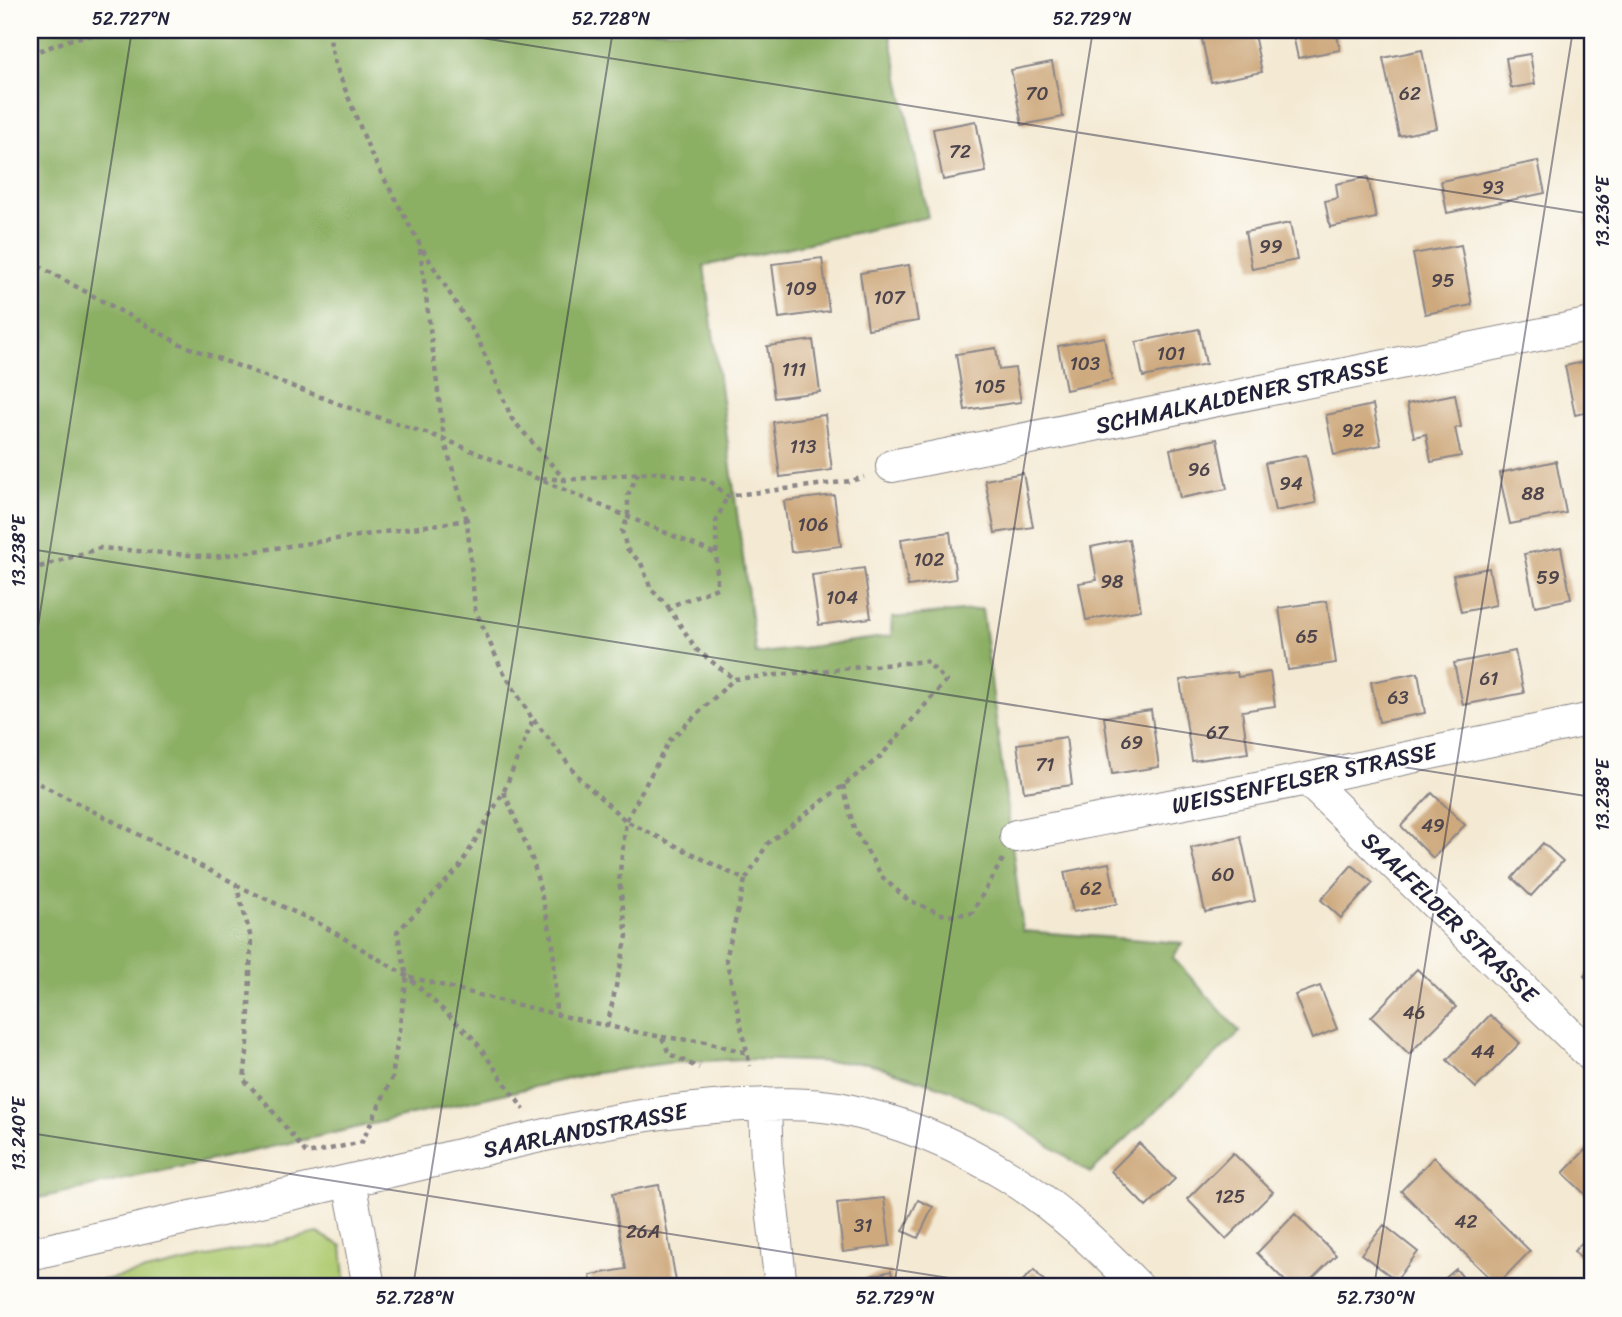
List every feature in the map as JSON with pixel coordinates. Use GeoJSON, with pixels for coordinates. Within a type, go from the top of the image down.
{"type":"FeatureCollection","features":[{"type":"Feature","properties":{"kind":"street","name":"SCHMALKALDENER STRASSE"},"geometry":{"type":"LineString","coordinates":[[892,466],[1592,324]]}},
{"type":"Feature","properties":{"kind":"street","name":"WEISSENFELSER STRASSE"},"geometry":{"type":"LineString","coordinates":[[1016,836],[1592,719]]}},
{"type":"Feature","properties":{"kind":"street","name":"SAALFELDER STRASSE"},"geometry":{"type":"LineString","coordinates":[[1307,779],[1592,1056]]}},
{"type":"Feature","properties":{"kind":"street"},"geometry":{"type":"LineString","coordinates":[[765,1104],[766,1163],[781,1287]]}},
{"type":"Feature","properties":{"kind":"street","name":"SAARLANDSTRASSE"},"geometry":{"type":"LineString","coordinates":[[30,1254],[637,1116],[703,1107],[807,1105],[836,1108],[898,1124],[954,1148],[1008,1176],[1075,1228],[1138,1287]]}},
{"type":"Feature","properties":{"kind":"street"},"geometry":{"type":"LineString","coordinates":[[349,1181],[369,1287]]}},
{"type":"Feature","properties":{"kind":"path"},"geometry":{"type":"LineString","coordinates":[[30,54],[72,40],[116,30]]}},
{"type":"Feature","properties":{"kind":"path"},"geometry":{"type":"LineString","coordinates":[[328,30],[335,64],[371,154],[419,245],[478,339],[512,419],[565,480]]}},
{"type":"Feature","properties":{"kind":"path"},"geometry":{"type":"LineString","coordinates":[[419,245],[444,439],[467,520],[475,609],[501,668],[533,720],[580,779],[626,821],[745,880]]}},
{"type":"Feature","properties":{"kind":"path"},"geometry":{"type":"LineString","coordinates":[[30,261],[180,344],[347,407],[444,439],[716,554]]}},
{"type":"Feature","properties":{"kind":"path"},"geometry":{"type":"LineString","coordinates":[[538,478],[565,480],[654,472],[709,480],[727,496],[851,481],[892,466]]}},
{"type":"Feature","properties":{"kind":"path"},"geometry":{"type":"LineString","coordinates":[[638,473],[628,495],[628,517],[622,531],[627,549],[642,564],[651,590],[668,607],[697,650],[734,679]]}},
{"type":"Feature","properties":{"kind":"path"},"geometry":{"type":"LineString","coordinates":[[668,607],[717,588],[716,522],[727,496]]}},
{"type":"Feature","properties":{"kind":"path"},"geometry":{"type":"LineString","coordinates":[[30,570],[100,548],[214,557],[467,520]]}},
{"type":"Feature","properties":{"kind":"path"},"geometry":{"type":"LineString","coordinates":[[607,1027],[627,936],[619,880],[626,821],[669,741],[734,679],[926,661],[946,681],[880,757],[768,843],[745,880],[726,959],[750,1066]]}},
{"type":"Feature","properties":{"kind":"path"},"geometry":{"type":"LineString","coordinates":[[236,884],[251,938],[248,1043],[244,1080],[307,1154],[362,1142],[392,1078],[407,976],[397,932],[459,868],[503,791],[533,720]]}},
{"type":"Feature","properties":{"kind":"path"},"geometry":{"type":"LineString","coordinates":[[30,779],[320,924],[407,976],[474,1039],[542,1136]]}},
{"type":"Feature","properties":{"kind":"path"},"geometry":{"type":"LineString","coordinates":[[843,785],[854,829],[883,878],[908,900],[947,916],[972,913],[1016,836]]}},
{"type":"Feature","properties":{"kind":"path"},"geometry":{"type":"LineString","coordinates":[[503,791],[533,862],[553,942],[556,1014]]}},
{"type":"Feature","properties":{"kind":"path"},"geometry":{"type":"LineString","coordinates":[[407,976],[607,1027],[707,1042],[747,1053]]}},
{"type":"Feature","properties":{"kind":"path"},"geometry":{"type":"LineString","coordinates":[[662,1037],[668,1054],[699,1068]]}},
{"type":"Feature","properties":{"kind":"green space"},"geometry":{"type":"Polygon","coordinates":[[[30,30],[889,30],[928,217],[704,266],[756,654],[891,636],[892,618],[982,609],[1023,931],[1182,943],[1173,958],[1240,1032],[1090,1173],[1016,1123],[950,1090],[868,1063],[742,1059],[668,1063],[590,1074],[30,1200],[30,30]]]}},
{"type":"Feature","properties":{"kind":"green space"},"geometry":{"type":"Polygon","coordinates":[[[318,1233],[342,1246],[346,1287],[72,1287],[318,1233]]]}},
{"type":"Feature","properties":{"kind":"building"},"geometry":{"type":"Polygon","coordinates":[[[1200,30],[1253,30],[1262,72],[1211,82],[1200,30]]]}},
{"type":"Feature","properties":{"kind":"building"},"geometry":{"type":"Polygon","coordinates":[[[1292,30],[1336,30],[1340,50],[1298,58],[1292,30]]]}},
{"type":"Feature","properties":{"kind":"building"},"geometry":{"type":"Polygon","coordinates":[[[1422,50],[1437,128],[1399,136],[1383,58],[1422,50]]]}},
{"type":"Feature","properties":{"kind":"building"},"geometry":{"type":"Polygon","coordinates":[[[1530,54],[1535,84],[1511,88],[1506,58],[1530,54]]]}},
{"type":"Feature","properties":{"kind":"building"},"geometry":{"type":"Polygon","coordinates":[[[1052,62],[1063,117],[1022,125],[1011,70],[1052,62]]]}},
{"type":"Feature","properties":{"kind":"building"},"geometry":{"type":"Polygon","coordinates":[[[976,121],[986,172],[943,180],[933,129],[976,121]]]}},
{"type":"Feature","properties":{"kind":"building"},"geometry":{"type":"Polygon","coordinates":[[[1538,161],[1545,193],[1447,213],[1441,181],[1538,161]]]}},
{"type":"Feature","properties":{"kind":"building"},"geometry":{"type":"Polygon","coordinates":[[[1368,177],[1376,218],[1330,227],[1325,201],[1338,198],[1336,184],[1368,177]]]}},
{"type":"Feature","properties":{"kind":"building"},"geometry":{"type":"Polygon","coordinates":[[[1592,217],[1592,247],[1591,247],[1585,219],[1592,217]]]}},
{"type":"Feature","properties":{"kind":"building"},"geometry":{"type":"Polygon","coordinates":[[[1290,223],[1297,260],[1252,269],[1245,232],[1290,223]]]}},
{"type":"Feature","properties":{"kind":"building"},"geometry":{"type":"Polygon","coordinates":[[[1461,245],[1472,305],[1425,314],[1413,254],[1461,245]]]}},
{"type":"Feature","properties":{"kind":"building"},"geometry":{"type":"Polygon","coordinates":[[[822,258],[829,311],[779,318],[772,264],[822,258]]]}},
{"type":"Feature","properties":{"kind":"building"},"geometry":{"type":"Polygon","coordinates":[[[909,265],[918,321],[868,329],[860,273],[909,265]]]}},
{"type":"Feature","properties":{"kind":"building"},"geometry":{"type":"Polygon","coordinates":[[[1199,329],[1206,364],[1143,377],[1136,342],[1199,329]]]}},
{"type":"Feature","properties":{"kind":"building"},"geometry":{"type":"Polygon","coordinates":[[[1104,337],[1112,380],[1066,390],[1058,346],[1104,337]]]}},
{"type":"Feature","properties":{"kind":"building"},"geometry":{"type":"Polygon","coordinates":[[[813,340],[820,392],[774,398],[767,346],[813,340]]]}},
{"type":"Feature","properties":{"kind":"building"},"geometry":{"type":"Polygon","coordinates":[[[996,348],[999,370],[1015,368],[1021,402],[965,410],[956,354],[996,348]]]}},
{"type":"Feature","properties":{"kind":"building"},"geometry":{"type":"Polygon","coordinates":[[[1592,360],[1592,411],[1575,415],[1565,366],[1592,360]]]}},
{"type":"Feature","properties":{"kind":"building"},"geometry":{"type":"Polygon","coordinates":[[[1455,394],[1461,427],[1455,428],[1461,456],[1431,462],[1426,434],[1414,437],[1407,404],[1455,394]]]}},
{"type":"Feature","properties":{"kind":"building"},"geometry":{"type":"Polygon","coordinates":[[[1373,405],[1381,445],[1334,455],[1326,415],[1373,405]]]}},
{"type":"Feature","properties":{"kind":"building"},"geometry":{"type":"Polygon","coordinates":[[[825,415],[832,470],[780,477],[773,422],[825,415]]]}},
{"type":"Feature","properties":{"kind":"building"},"geometry":{"type":"Polygon","coordinates":[[[1217,439],[1227,489],[1180,498],[1170,449],[1217,439]]]}},
{"type":"Feature","properties":{"kind":"building"},"geometry":{"type":"Polygon","coordinates":[[[1306,455],[1316,503],[1275,511],[1265,463],[1306,455]]]}},
{"type":"Feature","properties":{"kind":"building"},"geometry":{"type":"Polygon","coordinates":[[[1556,461],[1566,513],[1510,524],[1499,473],[1556,461]]]}},
{"type":"Feature","properties":{"kind":"building"},"geometry":{"type":"Polygon","coordinates":[[[1023,473],[1033,527],[995,533],[985,480],[1023,473]]]}},
{"type":"Feature","properties":{"kind":"building"},"geometry":{"type":"Polygon","coordinates":[[[834,495],[841,546],[791,552],[784,501],[834,495]]]}},
{"type":"Feature","properties":{"kind":"building"},"geometry":{"type":"Polygon","coordinates":[[[950,532],[956,579],[908,586],[901,539],[950,532]]]}},
{"type":"Feature","properties":{"kind":"building"},"geometry":{"type":"Polygon","coordinates":[[[1129,539],[1141,610],[1086,620],[1079,583],[1097,580],[1091,547],[1129,539]]]}},
{"type":"Feature","properties":{"kind":"building"},"geometry":{"type":"Polygon","coordinates":[[[1561,547],[1571,599],[1535,606],[1524,554],[1561,547]]]}},
{"type":"Feature","properties":{"kind":"building"},"geometry":{"type":"Polygon","coordinates":[[[864,568],[871,618],[819,625],[812,575],[864,568]]]}},
{"type":"Feature","properties":{"kind":"building"},"geometry":{"type":"Polygon","coordinates":[[[1489,568],[1496,605],[1461,612],[1453,575],[1489,568]]]}},
{"type":"Feature","properties":{"kind":"building"},"geometry":{"type":"Polygon","coordinates":[[[1327,601],[1336,663],[1288,670],[1279,608],[1327,601]]]}},
{"type":"Feature","properties":{"kind":"building"},"geometry":{"type":"Polygon","coordinates":[[[1515,651],[1524,693],[1463,705],[1454,663],[1515,651]]]}},
{"type":"Feature","properties":{"kind":"building"},"geometry":{"type":"Polygon","coordinates":[[[1237,672],[1238,677],[1270,672],[1275,706],[1242,711],[1248,753],[1192,761],[1180,680],[1237,672]]]}},
{"type":"Feature","properties":{"kind":"building"},"geometry":{"type":"Polygon","coordinates":[[[1418,673],[1425,713],[1379,722],[1371,682],[1418,673]]]}},
{"type":"Feature","properties":{"kind":"building"},"geometry":{"type":"Polygon","coordinates":[[[1151,710],[1159,767],[1112,774],[1104,717],[1151,710]]]}},
{"type":"Feature","properties":{"kind":"building"},"geometry":{"type":"Polygon","coordinates":[[[1066,737],[1072,785],[1024,792],[1017,744],[1066,737]]]}},
{"type":"Feature","properties":{"kind":"building"},"geometry":{"type":"Polygon","coordinates":[[[1432,793],[1465,825],[1433,858],[1401,826],[1432,793]]]}},
{"type":"Feature","properties":{"kind":"building"},"geometry":{"type":"Polygon","coordinates":[[[1241,837],[1255,901],[1205,912],[1191,848],[1241,837]]]}},
{"type":"Feature","properties":{"kind":"building"},"geometry":{"type":"Polygon","coordinates":[[[1543,843],[1563,861],[1531,896],[1512,878],[1543,843]]]}},
{"type":"Feature","properties":{"kind":"building"},"geometry":{"type":"Polygon","coordinates":[[[1109,863],[1117,904],[1073,912],[1064,872],[1109,863]]]}},
{"type":"Feature","properties":{"kind":"building"},"geometry":{"type":"Polygon","coordinates":[[[1352,865],[1373,883],[1341,918],[1321,900],[1352,865]]]}},
{"type":"Feature","properties":{"kind":"building"},"geometry":{"type":"Polygon","coordinates":[[[1592,968],[1592,984],[1584,976],[1592,968]]]}},
{"type":"Feature","properties":{"kind":"building"},"geometry":{"type":"Polygon","coordinates":[[[1417,969],[1456,1007],[1409,1054],[1371,1017],[1417,969]]]}},
{"type":"Feature","properties":{"kind":"building"},"geometry":{"type":"Polygon","coordinates":[[[1320,986],[1337,1029],[1312,1039],[1295,995],[1320,986]]]}},
{"type":"Feature","properties":{"kind":"building"},"geometry":{"type":"Polygon","coordinates":[[[1490,1015],[1520,1043],[1476,1088],[1447,1060],[1490,1015]]]}},
{"type":"Feature","properties":{"kind":"building"},"geometry":{"type":"Polygon","coordinates":[[[1139,1143],[1175,1179],[1146,1207],[1111,1171],[1139,1143]]]}},
{"type":"Feature","properties":{"kind":"building"},"geometry":{"type":"Polygon","coordinates":[[[1592,1143],[1592,1197],[1590,1199],[1563,1173],[1592,1143]]]}},
{"type":"Feature","properties":{"kind":"building"},"geometry":{"type":"Polygon","coordinates":[[[1233,1153],[1273,1192],[1226,1239],[1187,1199],[1233,1153]]]}},
{"type":"Feature","properties":{"kind":"building"},"geometry":{"type":"Polygon","coordinates":[[[1434,1157],[1530,1251],[1497,1285],[1401,1191],[1434,1157]]]}},
{"type":"Feature","properties":{"kind":"building"},"geometry":{"type":"Polygon","coordinates":[[[659,1185],[677,1287],[592,1287],[590,1275],[626,1269],[613,1193],[659,1185]]]}},
{"type":"Feature","properties":{"kind":"building"},"geometry":{"type":"Polygon","coordinates":[[[884,1198],[890,1246],[843,1252],[837,1203],[884,1198]]]}},
{"type":"Feature","properties":{"kind":"building"},"geometry":{"type":"Polygon","coordinates":[[[918,1200],[933,1207],[918,1238],[903,1231],[918,1200]]]}},
{"type":"Feature","properties":{"kind":"building"},"geometry":{"type":"Polygon","coordinates":[[[1295,1214],[1336,1255],[1304,1287],[1291,1287],[1257,1253],[1295,1214]]]}},
{"type":"Feature","properties":{"kind":"building"},"geometry":{"type":"Polygon","coordinates":[[[1384,1225],[1418,1252],[1396,1280],[1361,1254],[1384,1225]]]}},
{"type":"Feature","properties":{"kind":"building"},"geometry":{"type":"Polygon","coordinates":[[[1592,1232],[1592,1270],[1574,1251],[1592,1232]]]}},
{"type":"Feature","properties":{"kind":"building"},"geometry":{"type":"Polygon","coordinates":[[[1456,1269],[1471,1287],[1435,1287],[1456,1269]]]}},
{"type":"Feature","properties":{"kind":"building"},"geometry":{"type":"Polygon","coordinates":[[[1034,1270],[1050,1287],[1016,1287],[1034,1270]]]}},
{"type":"Feature","properties":{"kind":"building"},"geometry":{"type":"Polygon","coordinates":[[[891,1271],[895,1287],[866,1287],[864,1278],[891,1271]]]}}]}
